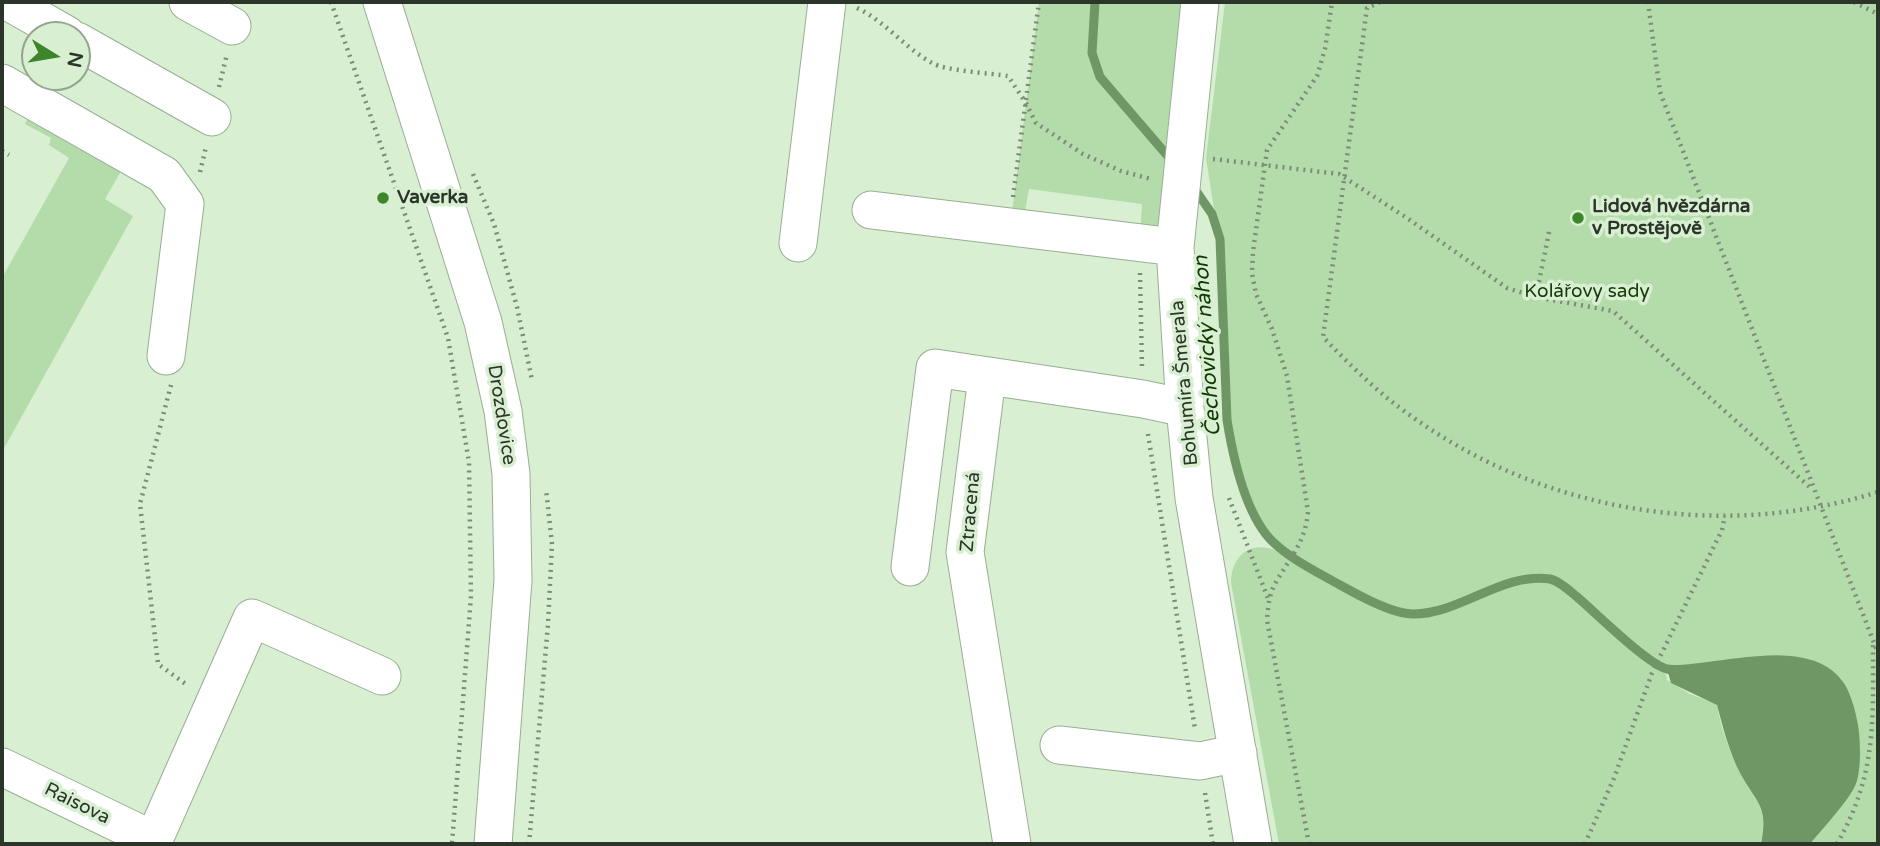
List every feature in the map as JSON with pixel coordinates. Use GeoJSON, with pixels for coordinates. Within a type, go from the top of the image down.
{"type":"FeatureCollection","features":[{"type":"Feature","properties":{"kind":"street"},"geometry":{"type":"LineString","coordinates":[[9,2],[42,21]]}},
{"type":"Feature","properties":{"kind":"street"},"geometry":{"type":"LineString","coordinates":[[188,2],[232,26]]}},
{"type":"Feature","properties":{"kind":"street","name":"Drozdovice"},"geometry":{"type":"LineString","coordinates":[[382,2],[483,322],[503,411],[510,474],[513,580],[493,844]]}},
{"type":"Feature","properties":{"kind":"street","name":"Bohumíra Šmerala"},"geometry":{"type":"LineString","coordinates":[[1200,2],[1195,147],[1177,215],[1185,408],[1195,498],[1253,844]]}},
{"type":"Feature","properties":{"kind":"street"},"geometry":{"type":"LineString","coordinates":[[798,243],[842,5]]}},
{"type":"Feature","properties":{"kind":"street"},"geometry":{"type":"LineString","coordinates":[[91,49],[212,117]]}},
{"type":"Feature","properties":{"kind":"street"},"geometry":{"type":"LineString","coordinates":[[2,83],[164,174],[186,204],[166,356]]}},
{"type":"Feature","properties":{"kind":"street"},"geometry":{"type":"LineString","coordinates":[[871,210],[1009,226],[1177,215]]}},
{"type":"Feature","properties":{"kind":"street"},"geometry":{"type":"LineString","coordinates":[[910,567],[935,368],[1143,399],[1185,408]]}},
{"type":"Feature","properties":{"kind":"street","name":"Ztracená"},"geometry":{"type":"LineString","coordinates":[[987,377],[965,552],[1012,844]]}},
{"type":"Feature","properties":{"kind":"street"},"geometry":{"type":"LineString","coordinates":[[152,842],[252,618],[382,676]]}},
{"type":"Feature","properties":{"kind":"street"},"geometry":{"type":"LineString","coordinates":[[1059,745],[1200,761],[1238,753]]}},
{"type":"Feature","properties":{"kind":"street","name":"Raisova"},"geometry":{"type":"LineString","coordinates":[[2,767],[152,842]]}},
{"type":"Feature","properties":{"kind":"path"},"geometry":{"type":"LineString","coordinates":[[331,2],[448,338],[468,462],[471,596],[452,844]]}},
{"type":"Feature","properties":{"kind":"path"},"geometry":{"type":"LineString","coordinates":[[1009,226],[1039,2]]}},
{"type":"Feature","properties":{"kind":"path"},"geometry":{"type":"LineString","coordinates":[[1309,844],[1267,620],[1269,601],[1276,583],[1299,546],[1306,529],[1308,512],[1287,376],[1272,329],[1256,294],[1252,273],[1267,150],[1317,76],[1325,49],[1332,2]]}},
{"type":"Feature","properties":{"kind":"path"},"geometry":{"type":"LineString","coordinates":[[1380,2],[1367,8],[1323,337],[1382,394],[1414,418],[1472,454],[1559,491],[1638,510],[1725,516],[1820,506],[1878,492]]}},
{"type":"Feature","properties":{"kind":"path"},"geometry":{"type":"LineString","coordinates":[[1648,2],[1660,92],[1878,653]]}},
{"type":"Feature","properties":{"kind":"path"},"geometry":{"type":"LineString","coordinates":[[1854,2],[1878,14]]}},
{"type":"Feature","properties":{"kind":"path"},"geometry":{"type":"LineString","coordinates":[[1861,5],[1867,2]]}},
{"type":"Feature","properties":{"kind":"path"},"geometry":{"type":"LineString","coordinates":[[842,5],[868,13],[935,65],[1008,76],[1036,123],[1083,154],[1121,171],[1177,215]]}},
{"type":"Feature","properties":{"kind":"path"},"geometry":{"type":"LineString","coordinates":[[1195,147],[1264,164],[1339,174],[1507,288],[1536,297],[1613,311],[1814,491]]}},
{"type":"Feature","properties":{"kind":"path"},"geometry":{"type":"LineString","coordinates":[[2,151],[9,155]]}},
{"type":"Feature","properties":{"kind":"path"},"geometry":{"type":"LineString","coordinates":[[1536,297],[1549,232]]}},
{"type":"Feature","properties":{"kind":"path"},"geometry":{"type":"LineString","coordinates":[[166,356],[174,373],[140,504],[158,664],[214,704]]}},
{"type":"Feature","properties":{"kind":"path"},"geometry":{"type":"LineString","coordinates":[[1585,844],[1614,778],[1652,673],[1722,530],[1725,516]]}},
{"type":"Feature","properties":{"kind":"path"},"geometry":{"type":"LineString","coordinates":[[1837,844],[1861,797],[1868,760],[1873,721],[1873,639]]}},
{"type":"Feature","properties":{"kind":"green space"},"geometry":{"type":"Polygon","coordinates":[[[1039,2],[1190,2],[1166,214],[1153,231],[1140,237],[1142,204],[1029,189],[1023,222],[1011,220],[1039,2]]]}},
{"type":"Feature","properties":{"kind":"green space","name":"Kolářovy sady"},"geometry":{"type":"Polygon","coordinates":[[[1225,2],[1878,2],[1878,844],[1804,844],[1851,785],[1852,717],[1839,684],[1821,667],[1667,669],[1655,663],[1666,674],[1667,680],[1690,694],[1717,704],[1733,757],[1760,805],[1763,820],[1761,844],[1279,844],[1231,583],[1236,561],[1252,548],[1273,549],[1289,555],[1260,527],[1254,514],[1236,461],[1227,420],[1222,261],[1206,158],[1225,2]]]}},
{"type":"Feature","properties":{"kind":"green space"},"geometry":{"type":"Polygon","coordinates":[[[33,108],[127,161],[105,199],[133,216],[2,452],[2,278],[69,158],[49,145],[51,138],[25,124],[33,108]]]}},
{"type":"Feature","properties":{"kind":"shaded area"},"geometry":{"type":"Polygon","coordinates":[[[1777,659],[1809,663],[1831,675],[1848,703],[1856,738],[1855,771],[1851,785],[1837,806],[1804,844],[1761,844],[1763,821],[1760,805],[1736,765],[1717,705],[1671,683],[1667,669],[1777,659]]]}},
{"type":"Feature","properties":{"kind":"waterway","name":"Čechovický náhon"},"geometry":{"type":"LineString","coordinates":[[1095,2],[1092,53],[1100,77],[1172,161]]}},
{"type":"Feature","properties":{"kind":"waterway","name":"Čechovický náhon"},"geometry":{"type":"LineString","coordinates":[[1192,185],[1212,214],[1220,239],[1227,420],[1233,451],[1242,485],[1255,517],[1273,542],[1296,560],[1347,589],[1395,611],[1413,614],[1431,612],[1515,582],[1532,578],[1550,579],[1567,589],[1647,658],[1667,669],[1776,660],[1795,661],[1827,672],[1841,687],[1850,710],[1855,743],[1853,779],[1835,807],[1804,844]]}},
{"type":"Feature","properties":{"kind":"place","name":"Vaverka"},"geometry":{"type":"Point","coordinates":[383,198]}},
{"type":"Feature","properties":{"kind":"place","name":"Lidová hvězdárna v Prostějově"},"geometry":{"type":"Point","coordinates":[1578,218]}}]}
